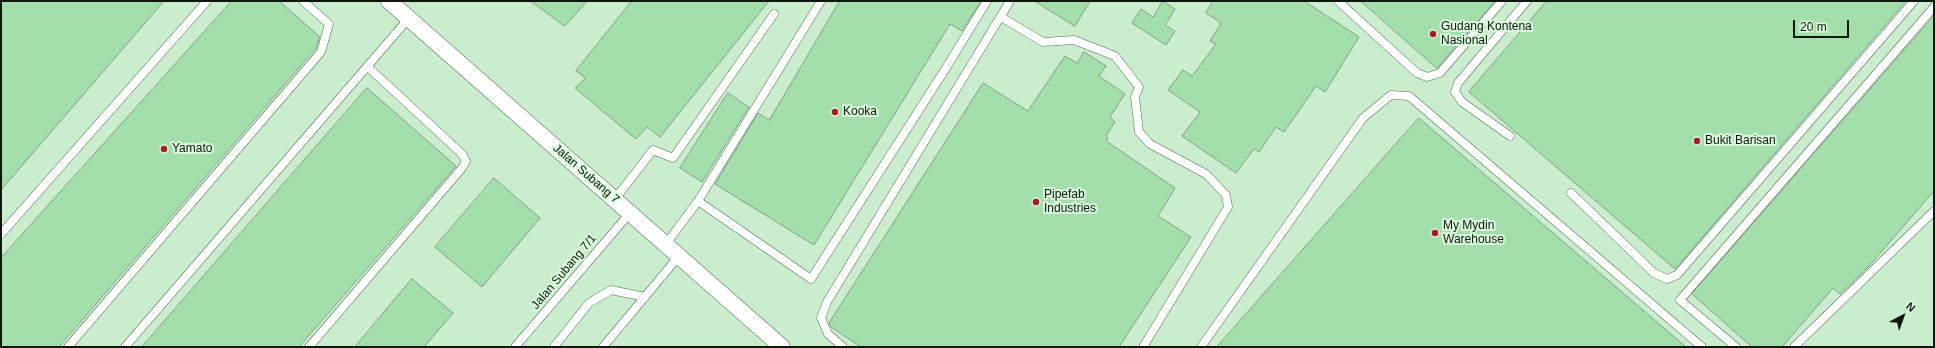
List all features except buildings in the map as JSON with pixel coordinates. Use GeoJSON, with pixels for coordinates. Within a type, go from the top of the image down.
{"type":"FeatureCollection","features":[{"type":"Feature","properties":{"kind":"street","name":"Jalan Subang 7"},"geometry":{"type":"LineString","coordinates":[[390,1],[782,347]]}},
{"type":"Feature","properties":{"kind":"lane"},"geometry":{"type":"LineString","coordinates":[[1,234],[207,1]]}},
{"type":"Feature","properties":{"kind":"lane"},"geometry":{"type":"LineString","coordinates":[[68,347],[321,52],[330,24],[303,1]]}},
{"type":"Feature","properties":{"kind":"lane"},"geometry":{"type":"LineString","coordinates":[[666,244],[698,201],[821,1]]}},
{"type":"Feature","properties":{"kind":"lane"},"geometry":{"type":"LineString","coordinates":[[698,201],[811,279],[987,1]]}},
{"type":"Feature","properties":{"kind":"lane"},"geometry":{"type":"LineString","coordinates":[[843,347],[828,334],[821,318],[827,302],[1010,1]]}},
{"type":"Feature","properties":{"kind":"lane"},"geometry":{"type":"LineString","coordinates":[[1338,1],[1417,73],[1428,77],[1440,73],[1502,1]]}},
{"type":"Feature","properties":{"kind":"lane"},"geometry":{"type":"LineString","coordinates":[[1510,136],[1462,102],[1455,92],[1458,83],[1527,1]]}},
{"type":"Feature","properties":{"kind":"lane"},"geometry":{"type":"LineString","coordinates":[[1571,193],[1654,272],[1667,279],[1677,275],[1914,1]]}},
{"type":"Feature","properties":{"kind":"lane"},"geometry":{"type":"LineString","coordinates":[[1736,347],[1680,300],[1934,7]]}},
{"type":"Feature","properties":{"kind":"lane"},"geometry":{"type":"LineString","coordinates":[[615,199],[635,170],[653,150],[673,158],[774,14]]}},
{"type":"Feature","properties":{"kind":"lane"},"geometry":{"type":"LineString","coordinates":[[1001,17],[1043,42],[1074,40],[1115,56],[1139,87],[1135,97],[1138,132],[1150,144],[1206,174],[1226,195],[1228,207],[1143,347]]}},
{"type":"Feature","properties":{"kind":"lane"},"geometry":{"type":"LineString","coordinates":[[125,347],[409,18]]}},
{"type":"Feature","properties":{"kind":"lane"},"geometry":{"type":"LineString","coordinates":[[309,347],[462,168],[466,161],[462,154],[368,67]]}},
{"type":"Feature","properties":{"kind":"lane"},"geometry":{"type":"LineString","coordinates":[[1201,347],[1363,118],[1391,95],[1409,96],[1702,347]]}},
{"type":"Feature","properties":{"kind":"lane"},"geometry":{"type":"LineString","coordinates":[[1794,347],[1934,211]]}},
{"type":"Feature","properties":{"kind":"lane","name":"Jalan Subang 7/1"},"geometry":{"type":"LineString","coordinates":[[515,347],[630,213]]}},
{"type":"Feature","properties":{"kind":"lane"},"geometry":{"type":"LineString","coordinates":[[603,347],[679,256]]}},
{"type":"Feature","properties":{"kind":"lane"},"geometry":{"type":"LineString","coordinates":[[554,347],[589,304],[610,290],[645,297]]}},
{"type":"Feature","properties":{"kind":"shaded area"},"geometry":{"type":"Polygon","coordinates":[[[1,1],[1934,1],[1934,347],[1,347],[1,1]]]}},
{"type":"Feature","properties":{"kind":"place","name":"Gudang Kontena Nasional"},"geometry":{"type":"Point","coordinates":[1433,34]}},
{"type":"Feature","properties":{"kind":"place","name":"Kooka"},"geometry":{"type":"Point","coordinates":[835,112]}},
{"type":"Feature","properties":{"kind":"place","name":"Bukit Barisan"},"geometry":{"type":"Point","coordinates":[1697,141]}},
{"type":"Feature","properties":{"kind":"place","name":"Yamato"},"geometry":{"type":"Point","coordinates":[164,149]}},
{"type":"Feature","properties":{"kind":"place","name":"Pipefab Industries"},"geometry":{"type":"Point","coordinates":[1036,202]}},
{"type":"Feature","properties":{"kind":"place","name":"My Mydin Warehouse"},"geometry":{"type":"Point","coordinates":[1435,233]}}]}
